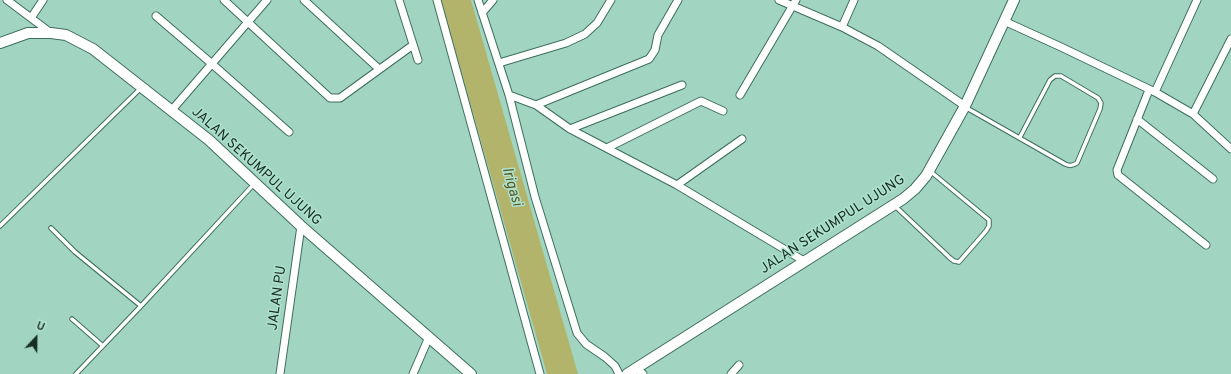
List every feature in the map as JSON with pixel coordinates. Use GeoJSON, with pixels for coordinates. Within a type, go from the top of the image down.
{"type":"FeatureCollection","features":[{"type":"Feature","properties":{"kind":"main road","name":"JALAN SEKUMPUL UJUNG"},"geometry":{"type":"LineString","coordinates":[[627,374],[639,371],[921,184],[965,106],[1014,0]]}},
{"type":"Feature","properties":{"kind":"main road","name":"JALAN SEKUMPUL UJUNG"},"geometry":{"type":"LineString","coordinates":[[0,43],[28,33],[51,33],[66,35],[93,49],[209,140],[301,226],[471,374]]}},
{"type":"Feature","properties":{"kind":"street"},"geometry":{"type":"LineString","coordinates":[[7,0],[51,33]]}},
{"type":"Feature","properties":{"kind":"street"},"geometry":{"type":"LineString","coordinates":[[31,18],[43,0]]}},
{"type":"Feature","properties":{"kind":"street"},"geometry":{"type":"LineString","coordinates":[[224,0],[330,98],[340,98],[413,45]]}},
{"type":"Feature","properties":{"kind":"street"},"geometry":{"type":"LineString","coordinates":[[171,111],[267,0]]}},
{"type":"Feature","properties":{"kind":"street"},"geometry":{"type":"LineString","coordinates":[[304,0],[379,69]]}},
{"type":"Feature","properties":{"kind":"street"},"geometry":{"type":"LineString","coordinates":[[399,0],[418,60]]}},
{"type":"Feature","properties":{"kind":"street"},"geometry":{"type":"LineString","coordinates":[[437,0],[540,374]]}},
{"type":"Feature","properties":{"kind":"street"},"geometry":{"type":"LineString","coordinates":[[478,0],[509,95],[535,197],[577,333],[586,344],[606,357],[615,366],[619,374]]}},
{"type":"Feature","properties":{"kind":"street"},"geometry":{"type":"LineString","coordinates":[[482,13],[493,0]]}},
{"type":"Feature","properties":{"kind":"street"},"geometry":{"type":"LineString","coordinates":[[498,62],[566,43],[585,34],[596,23],[611,0]]}},
{"type":"Feature","properties":{"kind":"street"},"geometry":{"type":"LineString","coordinates":[[536,105],[649,59],[655,50],[658,35],[678,0]]}},
{"type":"Feature","properties":{"kind":"street"},"geometry":{"type":"LineString","coordinates":[[780,0],[795,3],[878,46],[965,106]]}},
{"type":"Feature","properties":{"kind":"street"},"geometry":{"type":"LineString","coordinates":[[842,27],[854,0]]}},
{"type":"Feature","properties":{"kind":"street"},"geometry":{"type":"LineString","coordinates":[[1197,0],[1137,119],[1117,170],[1118,175],[1206,244]]}},
{"type":"Feature","properties":{"kind":"street"},"geometry":{"type":"LineString","coordinates":[[740,95],[795,3]]}},
{"type":"Feature","properties":{"kind":"street"},"geometry":{"type":"LineString","coordinates":[[156,16],[289,132]]}},
{"type":"Feature","properties":{"kind":"street"},"geometry":{"type":"LineString","coordinates":[[1004,21],[1152,91],[1192,114],[1231,149]]}},
{"type":"Feature","properties":{"kind":"street"},"geometry":{"type":"LineString","coordinates":[[1192,114],[1231,39]]}},
{"type":"Feature","properties":{"kind":"street"},"geometry":{"type":"LineString","coordinates":[[570,129],[682,86]]}},
{"type":"Feature","properties":{"kind":"street"},"geometry":{"type":"LineString","coordinates":[[509,95],[536,105],[570,129],[677,185],[804,261]]}},
{"type":"Feature","properties":{"kind":"street"},"geometry":{"type":"LineString","coordinates":[[607,148],[701,100],[723,111]]}},
{"type":"Feature","properties":{"kind":"street"},"geometry":{"type":"LineString","coordinates":[[1137,119],[1212,179]]}},
{"type":"Feature","properties":{"kind":"street"},"geometry":{"type":"LineString","coordinates":[[677,185],[742,139]]}},
{"type":"Feature","properties":{"kind":"street","name":"JALAN PU"},"geometry":{"type":"LineString","coordinates":[[280,374],[301,226]]}},
{"type":"Feature","properties":{"kind":"street"},"geometry":{"type":"LineString","coordinates":[[413,374],[429,337]]}},
{"type":"Feature","properties":{"kind":"street"},"geometry":{"type":"LineString","coordinates":[[731,374],[739,365]]}},
{"type":"Feature","properties":{"kind":"lane"},"geometry":{"type":"LineString","coordinates":[[965,106],[1069,166],[1077,162],[1100,109],[1101,103],[1098,98],[1061,76],[1055,76],[1050,80],[1020,137]]}},
{"type":"Feature","properties":{"kind":"lane"},"geometry":{"type":"LineString","coordinates":[[0,226],[142,87]]}},
{"type":"Feature","properties":{"kind":"lane"},"geometry":{"type":"LineString","coordinates":[[893,204],[950,258],[959,262],[986,231],[989,226],[989,220],[929,170]]}},
{"type":"Feature","properties":{"kind":"lane"},"geometry":{"type":"LineString","coordinates":[[76,374],[255,183]]}},
{"type":"Feature","properties":{"kind":"lane"},"geometry":{"type":"LineString","coordinates":[[50,228],[75,252],[141,306]]}},
{"type":"Feature","properties":{"kind":"lane"},"geometry":{"type":"LineString","coordinates":[[72,320],[103,346]]}},
{"type":"Feature","properties":{"kind":"water","name":"Irigasi"},"geometry":{"type":"Polygon","coordinates":[[[441,0],[471,0],[578,374],[547,374],[441,0]]]}}]}
